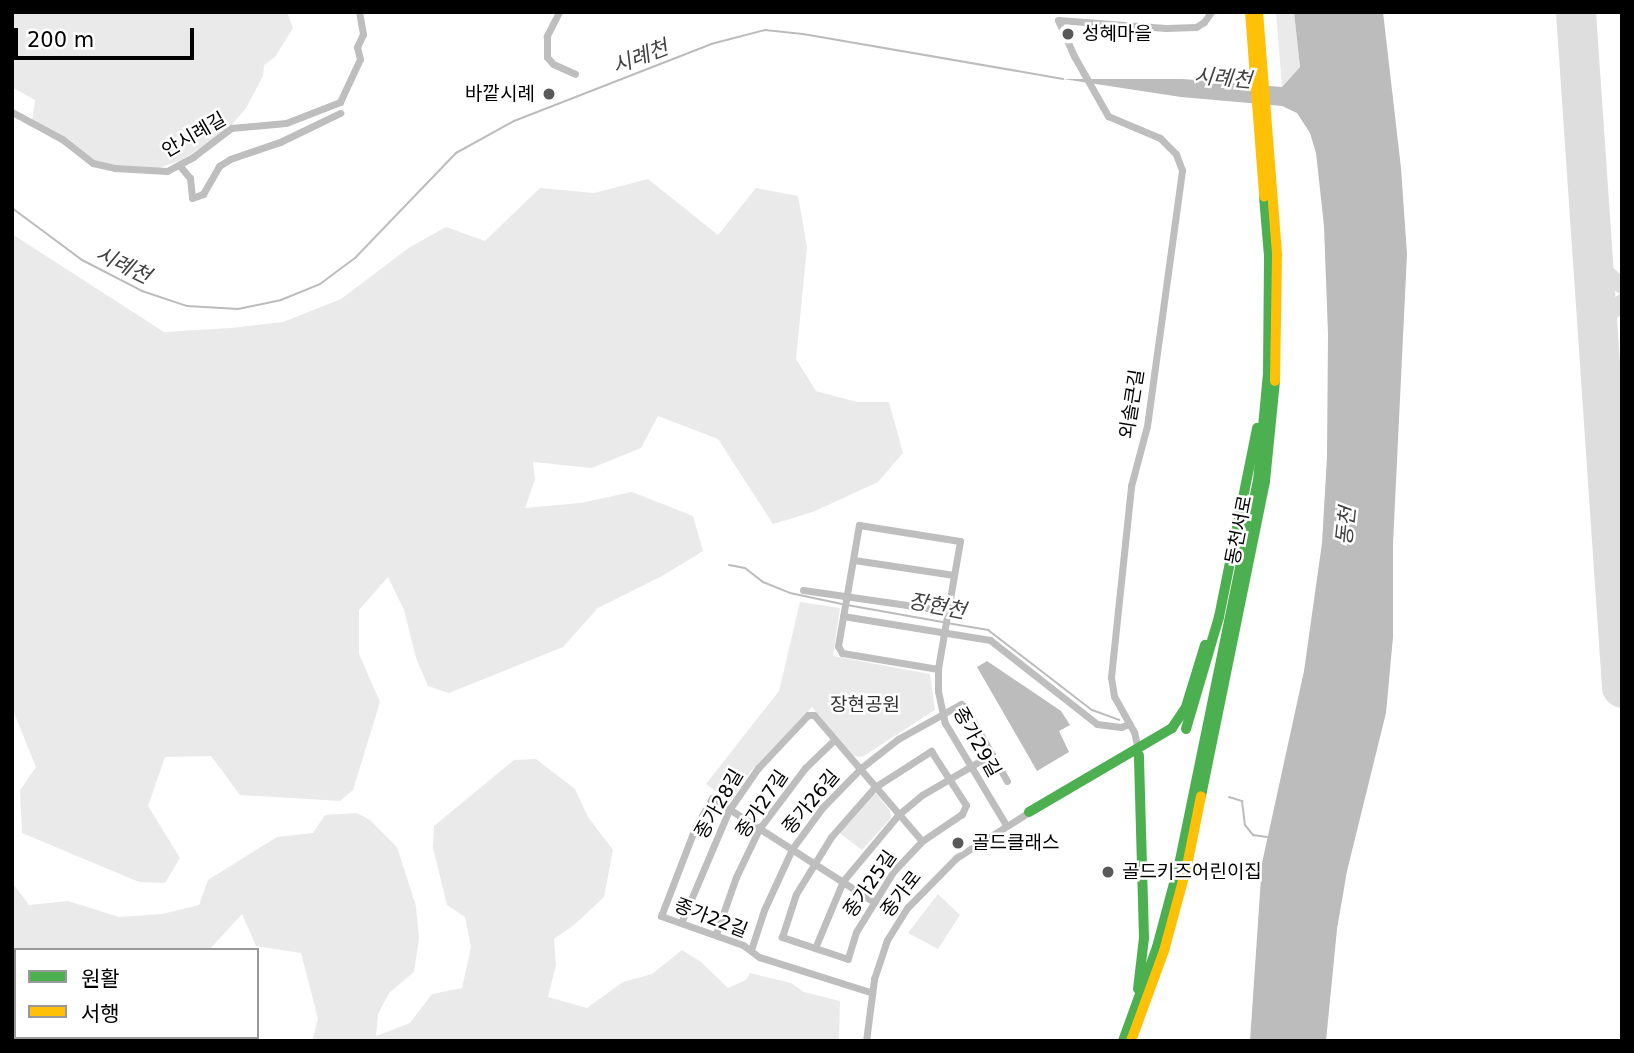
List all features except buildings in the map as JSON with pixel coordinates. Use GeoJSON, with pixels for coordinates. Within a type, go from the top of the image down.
{"type":"FeatureCollection","features":[{"type":"Feature","properties":{"kind":"main road","name":"동천서로"},"geometry":{"type":"LineString","coordinates":[[1250,12],[1259,67]]}},
{"type":"Feature","properties":{"kind":"main road","name":"동천서로"},"geometry":{"type":"LineString","coordinates":[[1132,1041],[1174,919],[1187,866],[1265,481],[1278,319],[1277,255],[1259,67],[1258,12]]}},
{"type":"Feature","properties":{"kind":"main road","name":"동천서로"},"geometry":{"type":"LineString","coordinates":[[1123,1041],[1157,947],[1180,865],[1251,520],[1268,373],[1269,256],[1265,140]]}},
{"type":"Feature","properties":{"kind":"main road"},"geometry":{"type":"LineString","coordinates":[[1186,729],[1219,617],[1268,373]]}},
{"type":"Feature","properties":{"kind":"main road"},"geometry":{"type":"LineString","coordinates":[[1029,811],[1142,749],[1172,728],[1186,707],[1231,558]]}},
{"type":"Feature","properties":{"kind":"main road"},"geometry":{"type":"LineString","coordinates":[[1128,1028],[1143,947],[1142,749]]}},
{"type":"Feature","properties":{"kind":"street","name":"안시례길"},"geometry":{"type":"LineString","coordinates":[[12,112],[62,139],[93,163],[167,171],[231,128],[286,122],[340,102],[360,58],[357,47],[363,34],[359,12]]}},
{"type":"Feature","properties":{"kind":"street"},"geometry":{"type":"LineString","coordinates":[[559,12],[547,36],[547,57],[553,64],[575,74]]}},
{"type":"Feature","properties":{"kind":"street","name":"외솔큰길"},"geometry":{"type":"LineString","coordinates":[[1142,749],[1114,696],[1111,677],[1131,486],[1147,426],[1182,170],[1176,154],[1160,138],[1108,116],[1074,56],[1058,20],[1166,29],[1196,27],[1204,22],[1211,12]]}},
{"type":"Feature","properties":{"kind":"street"},"geometry":{"type":"LineString","coordinates":[[179,165],[190,178],[192,198],[203,194],[219,166],[230,159],[280,142],[340,113]]}},
{"type":"Feature","properties":{"kind":"street","name":"종가29길"},"geometry":{"type":"LineString","coordinates":[[938,669],[842,653],[838,646],[859,525],[960,541],[938,669],[942,713],[1006,825]]}},
{"type":"Feature","properties":{"kind":"street"},"geometry":{"type":"LineString","coordinates":[[854,560],[954,575]]}},
{"type":"Feature","properties":{"kind":"street"},"geometry":{"type":"LineString","coordinates":[[803,590],[947,613]]}},
{"type":"Feature","properties":{"kind":"street"},"geometry":{"type":"LineString","coordinates":[[844,614],[990,640],[1097,724],[1121,727],[1129,724]]}},
{"type":"Feature","properties":{"kind":"street"},"geometry":{"type":"LineString","coordinates":[[942,713],[957,705],[965,707],[1007,781]]}},
{"type":"Feature","properties":{"kind":"street","name":"종가26길"},"geometry":{"type":"LineString","coordinates":[[751,950],[764,910],[792,849],[822,808],[861,768],[898,739],[942,713]]}},
{"type":"Feature","properties":{"kind":"street","name":"종가28길"},"geometry":{"type":"LineString","coordinates":[[681,923],[729,810],[758,768],[808,715],[814,715],[834,740]]}},
{"type":"Feature","properties":{"kind":"street"},"geometry":{"type":"LineString","coordinates":[[834,740],[922,841]]}},
{"type":"Feature","properties":{"kind":"street","name":"종가27길"},"geometry":{"type":"LineString","coordinates":[[716,934],[736,877],[759,829],[805,768],[834,740]]}},
{"type":"Feature","properties":{"kind":"street"},"geometry":{"type":"LineString","coordinates":[[815,948],[782,937],[796,894],[813,862],[855,807],[875,788],[930,751],[950,779]]}},
{"type":"Feature","properties":{"kind":"street","name":"종가25길"},"geometry":{"type":"LineString","coordinates":[[950,779],[966,805],[962,814],[922,841],[893,872],[856,932],[848,960],[815,948],[844,881],[898,814],[950,779],[992,754]]}},
{"type":"Feature","properties":{"kind":"street","name":"종가22길"},"geometry":{"type":"LineString","coordinates":[[729,810],[712,798],[695,828],[661,916],[716,934],[751,950],[759,957],[870,992]]}},
{"type":"Feature","properties":{"kind":"street"},"geometry":{"type":"LineString","coordinates":[[729,810],[874,902]]}},
{"type":"Feature","properties":{"kind":"street","name":"종가로"},"geometry":{"type":"LineString","coordinates":[[866,1041],[870,992],[887,940],[908,906],[956,858],[1029,811]]}},
{"type":"Feature","properties":{"kind":"green space"},"geometry":{"type":"Polygon","coordinates":[[[12,12],[287,12],[293,28],[275,57],[264,65],[263,76],[246,108],[229,128],[182,160],[159,168],[115,165],[94,160],[32,121],[35,100],[12,87],[12,12]]]}},
{"type":"Feature","properties":{"kind":"green space"},"geometry":{"type":"Polygon","coordinates":[[[1276,12],[1294,12],[1300,67],[1282,87],[1276,12]]]}},
{"type":"Feature","properties":{"kind":"green space"},"geometry":{"type":"Polygon","coordinates":[[[648,179],[718,235],[756,188],[798,196],[807,247],[796,359],[816,391],[857,402],[889,402],[903,453],[878,482],[813,512],[773,524],[718,439],[658,416],[641,448],[592,468],[533,462],[535,479],[525,508],[580,503],[632,492],[693,516],[703,551],[662,576],[598,608],[563,647],[449,693],[428,686],[416,658],[404,610],[388,577],[359,610],[359,654],[380,702],[353,790],[340,801],[240,795],[211,756],[165,757],[148,806],[180,858],[165,883],[139,882],[22,833],[20,790],[36,767],[12,708],[12,234],[164,332],[230,328],[283,322],[341,299],[410,247],[446,227],[485,241],[540,188],[594,193],[648,179]]]}},
{"type":"Feature","properties":{"kind":"green space","name":"장현공원"},"geometry":{"type":"Polygon","coordinates":[[[800,602],[840,608],[833,656],[930,674],[935,710],[862,757],[854,756],[812,707],[751,771],[730,802],[706,784],[779,691],[800,602]]]}},
{"type":"Feature","properties":{"kind":"green space"},"geometry":{"type":"Polygon","coordinates":[[[536,759],[575,789],[588,817],[613,850],[604,897],[574,925],[554,939],[556,965],[548,997],[587,1008],[623,982],[652,974],[682,950],[701,962],[728,988],[746,980],[750,973],[791,983],[804,992],[840,1001],[839,1041],[312,1041],[318,1019],[301,953],[256,946],[242,914],[211,948],[14,948],[14,994],[12,993],[12,882],[29,905],[68,901],[119,917],[162,914],[199,905],[208,880],[277,837],[313,833],[325,815],[357,813],[370,820],[397,847],[416,906],[419,939],[414,972],[389,993],[378,1014],[376,1036],[410,1023],[432,994],[462,988],[471,947],[465,917],[447,905],[433,848],[434,826],[514,760],[536,759]]]}},
{"type":"Feature","properties":{"kind":"green space"},"geometry":{"type":"Polygon","coordinates":[[[872,794],[877,794],[890,811],[891,818],[862,850],[838,832],[872,794]]]}},
{"type":"Feature","properties":{"kind":"green space"},"geometry":{"type":"Polygon","coordinates":[[[938,894],[960,915],[938,949],[908,933],[938,894]]]}},
{"type":"Feature","properties":{"kind":"water","name":"동천"},"geometry":{"type":"Polygon","coordinates":[[[1294,12],[1383,12],[1401,168],[1407,254],[1393,544],[1393,637],[1386,713],[1347,871],[1337,929],[1326,1041],[1250,1041],[1262,863],[1304,671],[1322,543],[1327,457],[1328,334],[1324,226],[1316,153],[1310,133],[1297,113],[1282,106],[1181,97],[1063,79],[1183,79],[1282,87],[1300,67],[1294,12]]]}},
{"type":"Feature","properties":{"kind":"water"},"geometry":{"type":"Polygon","coordinates":[[[987,661],[1061,711],[1070,725],[1059,731],[1069,752],[1037,771],[977,667],[987,661]]]}},
{"type":"Feature","properties":{"kind":"waterway","name":"시례천"},"geometry":{"type":"LineString","coordinates":[[12,208],[82,260],[142,291],[187,306],[238,309],[281,300],[320,284],[355,258],[456,153],[514,121],[711,44],[765,30],[803,34],[1063,79]]}},
{"type":"Feature","properties":{"kind":"waterway","name":"장현천"},"geometry":{"type":"LineString","coordinates":[[729,565],[745,568],[763,582],[790,593],[842,604]]}},
{"type":"Feature","properties":{"kind":"waterway","name":"장현천"},"geometry":{"type":"LineString","coordinates":[[847,605],[942,622]]}},
{"type":"Feature","properties":{"kind":"waterway","name":"장현천"},"geometry":{"type":"LineString","coordinates":[[947,623],[988,630],[1092,710],[1119,720]]}},
{"type":"Feature","properties":{"kind":"waterway","name":"장현천"},"geometry":{"type":"LineString","coordinates":[[1229,797],[1242,801],[1245,825],[1253,835],[1267,837]]}},
{"type":"Feature","properties":{"kind":"taxiway"},"geometry":{"type":"LineString","coordinates":[[1591,243],[1603,270],[1622,286]]}},
{"type":"Feature","properties":{"kind":"taxiway"},"geometry":{"type":"LineString","coordinates":[[1622,302],[1607,317],[1600,332],[1599,351],[1604,370],[1622,391]]}},
{"type":"Feature","properties":{"kind":"taxiway"},"geometry":{"type":"LineString","coordinates":[[1606,452],[1612,432],[1622,417]]}},
{"type":"Feature","properties":{"kind":"runway"},"geometry":{"type":"LineString","coordinates":[[1576,12],[1622,687]]}},
{"type":"Feature","properties":{"kind":"traffic: fast"},"geometry":{"type":"LineString","coordinates":[[1123,1041],[1157,947],[1179,865],[1258,481],[1268,373],[1269,256],[1264,196]]}},
{"type":"Feature","properties":{"kind":"traffic: fast"},"geometry":{"type":"LineString","coordinates":[[1201,796],[1265,481],[1275,381]]}},
{"type":"Feature","properties":{"kind":"traffic: fast"},"geometry":{"type":"LineString","coordinates":[[1186,729],[1219,617],[1257,428]]}},
{"type":"Feature","properties":{"kind":"traffic: fast"},"geometry":{"type":"LineString","coordinates":[[1029,812],[1172,728],[1186,707],[1205,645]]}},
{"type":"Feature","properties":{"kind":"traffic: fast"},"geometry":{"type":"LineString","coordinates":[[1138,989],[1144,938],[1139,755]]}},
{"type":"Feature","properties":{"kind":"traffic: slow"},"geometry":{"type":"LineString","coordinates":[[1250,12],[1264,196]]}},
{"type":"Feature","properties":{"kind":"traffic: slow"},"geometry":{"type":"LineString","coordinates":[[1258,12],[1277,255],[1275,381]]}},
{"type":"Feature","properties":{"kind":"traffic: slow"},"geometry":{"type":"LineString","coordinates":[[1131,1041],[1164,951],[1187,866],[1201,796]]}},
{"type":"Feature","properties":{"kind":"place","name":"성혜마을"},"geometry":{"type":"Point","coordinates":[1068,34]}},
{"type":"Feature","properties":{"kind":"place","name":"바깥시례"},"geometry":{"type":"Point","coordinates":[549,94]}},
{"type":"Feature","properties":{"kind":"place","name":"골드클래스"},"geometry":{"type":"Point","coordinates":[958,843]}},
{"type":"Feature","properties":{"kind":"place","name":"골드키즈어린이집"},"geometry":{"type":"Point","coordinates":[1108,872]}}]}
